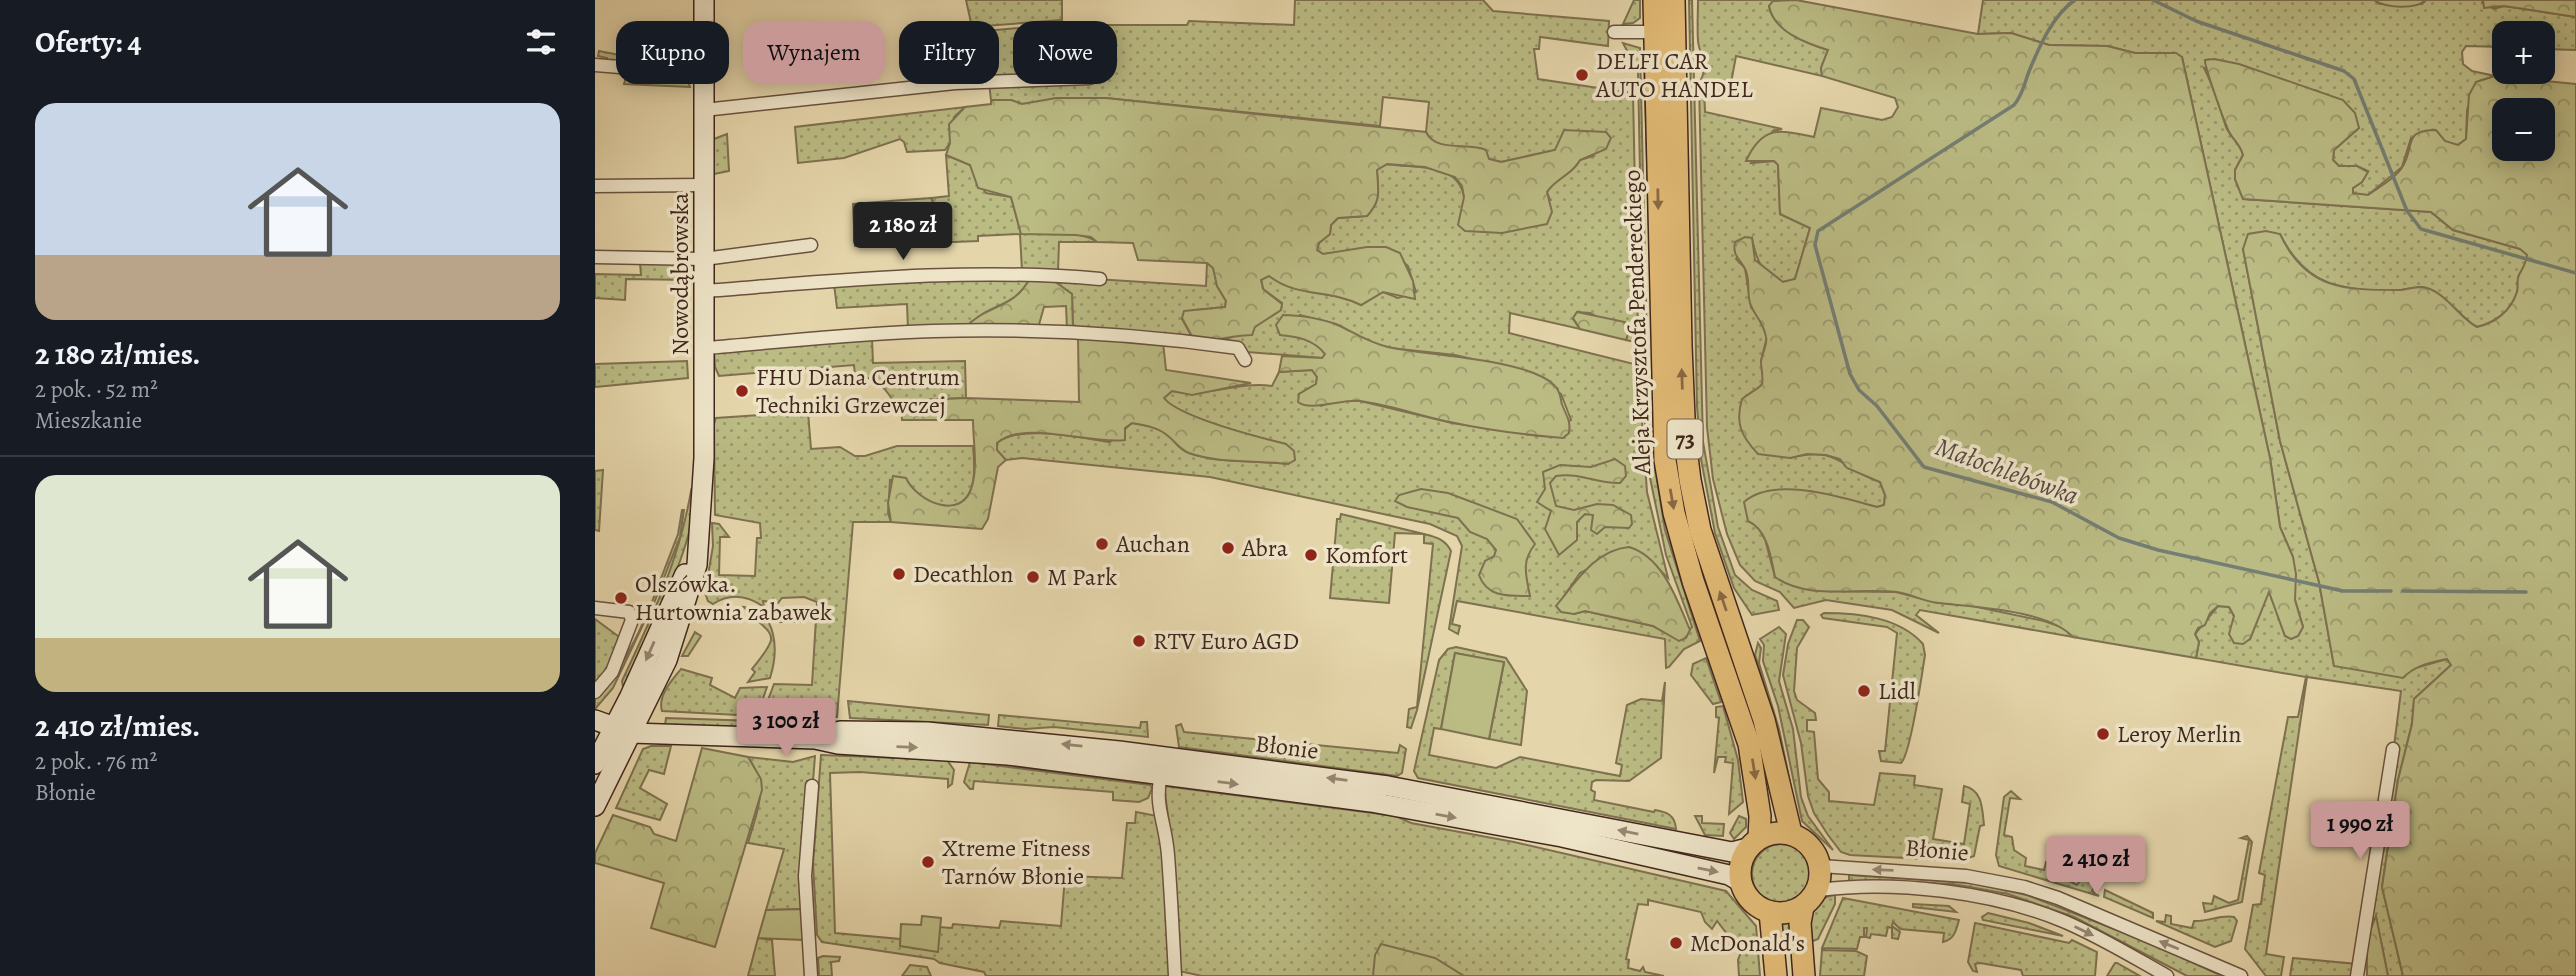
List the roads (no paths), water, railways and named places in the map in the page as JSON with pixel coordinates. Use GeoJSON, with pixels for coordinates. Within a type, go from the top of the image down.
{"type":"FeatureCollection","features":[{"type":"Feature","properties":{"kind":"main road","name":"Nowodąbrowska"},"geometry":{"type":"LineString","coordinates":[[704,0],[704,21]]}},
{"type":"Feature","properties":{"kind":"main road","name":"Aleja Krzysztofa Pendereckiego"},"geometry":{"type":"LineString","coordinates":[[1654,0],[1665,33],[1685,441],[1690,480],[1700,530],[1764,720],[1791,833]]}},
{"type":"Feature","properties":{"kind":"main road","name":"Aleja Krzysztofa Pendereckiego"},"geometry":{"type":"LineString","coordinates":[[1674,0],[1665,33],[1665,460],[1674,513],[1693,581],[1749,744],[1760,816],[1754,843]]}},
{"type":"Feature","properties":{"kind":"main road","name":"Nowodąbrowska"},"geometry":{"type":"LineString","coordinates":[[595,764],[613,733],[667,660],[692,588],[703,478],[704,84]]}},
{"type":"Feature","properties":{"kind":"main road"},"geometry":{"type":"LineString","coordinates":[[595,720],[613,733]]}},
{"type":"Feature","properties":{"kind":"main road","name":"Nowodąbrowska"},"geometry":{"type":"LineString","coordinates":[[595,806],[613,733]]}},
{"type":"Feature","properties":{"kind":"main road","name":"Błonie"},"geometry":{"type":"LineString","coordinates":[[613,733],[815,739],[838,744],[982,752],[1388,786],[1732,852],[1754,843]]}},
{"type":"Feature","properties":{"kind":"main road","name":"Błonie"},"geometry":{"type":"LineString","coordinates":[[1163,766],[1562,837],[1729,875],[1741,882]]}},
{"type":"Feature","properties":{"kind":"main road"},"geometry":{"type":"LineString","coordinates":[[1741,882],[1751,901],[1770,912],[1789,913],[1803,907],[1819,890],[1821,866],[1812,849],[1791,833],[1769,834],[1754,843]]}},
{"type":"Feature","properties":{"kind":"main road","name":"73"},"geometry":{"type":"LineString","coordinates":[[1741,882],[1741,864],[1754,843]]}},
{"type":"Feature","properties":{"kind":"main road"},"geometry":{"type":"LineString","coordinates":[[1803,907],[1800,923],[1804,976]]}},
{"type":"Feature","properties":{"kind":"main road"},"geometry":{"type":"LineString","coordinates":[[1770,912],[1776,976]]}},
{"type":"Feature","properties":{"kind":"street"},"geometry":{"type":"LineString","coordinates":[[1614,32],[1665,33]]}},
{"type":"Feature","properties":{"kind":"street"},"geometry":{"type":"LineString","coordinates":[[595,65],[616,67]]}},
{"type":"Feature","properties":{"kind":"street"},"geometry":{"type":"LineString","coordinates":[[704,110],[955,83],[1013,81]]}},
{"type":"Feature","properties":{"kind":"street"},"geometry":{"type":"LineString","coordinates":[[595,186],[704,185]]}},
{"type":"Feature","properties":{"kind":"street"},"geometry":{"type":"LineString","coordinates":[[595,257],[704,259],[811,245]]}},
{"type":"Feature","properties":{"kind":"street"},"geometry":{"type":"LineString","coordinates":[[704,291],[994,275],[1040,274],[1100,279]]}},
{"type":"Feature","properties":{"kind":"street"},"geometry":{"type":"LineString","coordinates":[[705,348],[915,332],[1036,330],[1160,338],[1238,348],[1245,360]]}},
{"type":"Feature","properties":{"kind":"street"},"geometry":{"type":"LineString","coordinates":[[595,608],[620,609],[629,612],[632,620],[612,672],[595,692]]}},
{"type":"Feature","properties":{"kind":"street"},"geometry":{"type":"LineString","coordinates":[[2357,976],[2393,749]]}},
{"type":"Feature","properties":{"kind":"street"},"geometry":{"type":"LineString","coordinates":[[1163,766],[1157,805],[1163,820],[1168,853],[1175,976]]}},
{"type":"Feature","properties":{"kind":"street"},"geometry":{"type":"LineString","coordinates":[[811,976],[805,876],[812,786]]}},
{"type":"Feature","properties":{"kind":"street","name":"Błonie"},"geometry":{"type":"LineString","coordinates":[[1821,866],[1945,874],[2013,884],[2058,898],[2235,974]]}},
{"type":"Feature","properties":{"kind":"street","name":"Błonie"},"geometry":{"type":"LineString","coordinates":[[1819,890],[1866,887],[1923,891],[2007,903],[2073,926],[2167,976]]}},
{"type":"Feature","properties":{"kind":"waterway","name":"Małochlebówka"},"geometry":{"type":"LineString","coordinates":[[2075,0],[2060,14],[2048,31],[2014,105],[1818,231],[1815,245],[1850,374],[1859,390],[1877,406],[1924,467],[2052,502],[2119,538],[2158,550],[2343,591],[2391,591]]}},
{"type":"Feature","properties":{"kind":"waterway","name":"Małochlebówka"},"geometry":{"type":"LineString","coordinates":[[2153,0],[2196,21],[2344,71],[2354,79],[2407,211],[2421,229],[2576,273]]}},
{"type":"Feature","properties":{"kind":"waterway","name":"Małochlebówka"},"geometry":{"type":"LineString","coordinates":[[2403,591],[2526,592]]}},
{"type":"Feature","properties":{"kind":"place","name":"DELFI CAR AUTO HANDEL"},"geometry":{"type":"Point","coordinates":[1582,75]}},
{"type":"Feature","properties":{"kind":"place","name":"FHU Diana Centrum Techniki Grzewczej"},"geometry":{"type":"Point","coordinates":[742,391]}},
{"type":"Feature","properties":{"kind":"place","name":"Auchan"},"geometry":{"type":"Point","coordinates":[1102,544]}},
{"type":"Feature","properties":{"kind":"place","name":"Abra"},"geometry":{"type":"Point","coordinates":[1228,548]}},
{"type":"Feature","properties":{"kind":"place","name":"Komfort"},"geometry":{"type":"Point","coordinates":[1311,555]}},
{"type":"Feature","properties":{"kind":"place","name":"Decathlon"},"geometry":{"type":"Point","coordinates":[899,574]}},
{"type":"Feature","properties":{"kind":"place","name":"M Park"},"geometry":{"type":"Point","coordinates":[1033,577]}},
{"type":"Feature","properties":{"kind":"place","name":"Olszówka. Hurtownia zabawek"},"geometry":{"type":"Point","coordinates":[621,598]}},
{"type":"Feature","properties":{"kind":"place","name":"RTV Euro AGD"},"geometry":{"type":"Point","coordinates":[1139,641]}},
{"type":"Feature","properties":{"kind":"place","name":"Lidl"},"geometry":{"type":"Point","coordinates":[1864,691]}},
{"type":"Feature","properties":{"kind":"place","name":"Leroy Merlin"},"geometry":{"type":"Point","coordinates":[2103,734]}},
{"type":"Feature","properties":{"kind":"place","name":"Xtreme Fitness Tarnów Błonie"},"geometry":{"type":"Point","coordinates":[928,862]}},
{"type":"Feature","properties":{"kind":"place","name":"McDonald's"},"geometry":{"type":"Point","coordinates":[1676,943]}}]}
